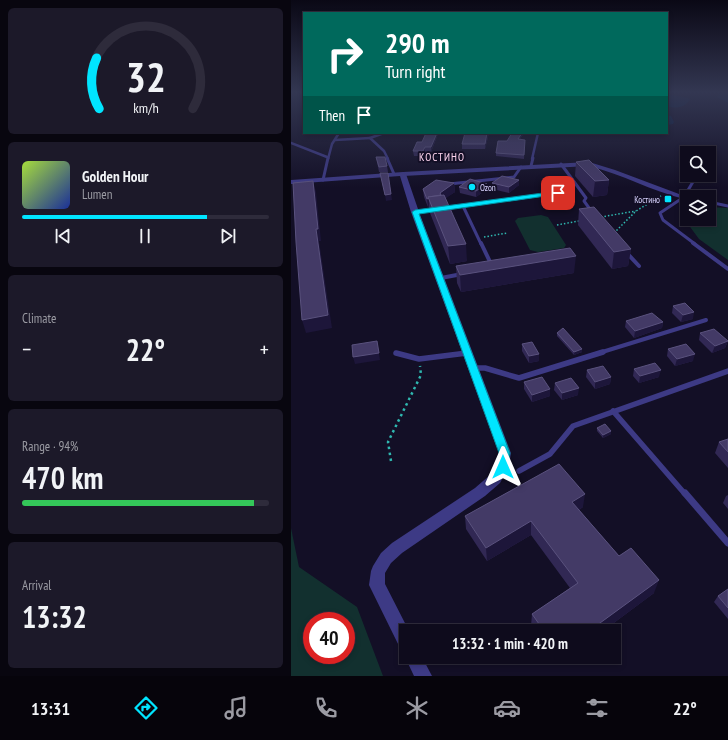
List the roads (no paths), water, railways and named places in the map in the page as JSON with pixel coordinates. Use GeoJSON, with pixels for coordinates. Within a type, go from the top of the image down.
{"type":"FeatureCollection","features":[{"type":"Feature","properties":{"kind":"street"},"geometry":{"type":"LineString","coordinates":[[291,182],[521,166],[589,164],[606,167],[667,193],[680,196]]}},
{"type":"Feature","properties":{"kind":"street"},"geometry":{"type":"LineString","coordinates":[[399,174],[441,278],[467,353],[505,453],[503,467],[495,479],[480,492],[397,548],[386,558],[378,571],[377,585],[399,628]]}},
{"type":"Feature","properties":{"kind":"street"},"geometry":{"type":"LineString","coordinates":[[417,664],[423,676]]}},
{"type":"Feature","properties":{"kind":"lane"},"geometry":{"type":"LineString","coordinates":[[323,180],[327,157],[338,134]]}},
{"type":"Feature","properties":{"kind":"lane"},"geometry":{"type":"LineString","coordinates":[[335,140],[371,138],[381,134]]}},
{"type":"Feature","properties":{"kind":"lane"},"geometry":{"type":"LineString","coordinates":[[531,166],[538,134]]}},
{"type":"Feature","properties":{"kind":"lane"},"geometry":{"type":"LineString","coordinates":[[371,138],[384,151],[399,174]]}},
{"type":"Feature","properties":{"kind":"lane"},"geometry":{"type":"LineString","coordinates":[[291,143],[327,157]]}},
{"type":"Feature","properties":{"kind":"lane"},"geometry":{"type":"LineString","coordinates":[[561,164],[586,198],[584,201],[597,218]]}},
{"type":"Feature","properties":{"kind":"lane"},"geometry":{"type":"LineString","coordinates":[[445,185],[514,177],[521,166]]}},
{"type":"Feature","properties":{"kind":"lane"},"geometry":{"type":"LineString","coordinates":[[415,212],[573,191]]}},
{"type":"Feature","properties":{"kind":"lane"},"geometry":{"type":"LineString","coordinates":[[680,201],[660,213],[663,220],[728,269]]}},
{"type":"Feature","properties":{"kind":"lane"},"geometry":{"type":"LineString","coordinates":[[716,203],[728,206]]}},
{"type":"Feature","properties":{"kind":"lane"},"geometry":{"type":"LineString","coordinates":[[463,206],[493,269],[486,270]]}},
{"type":"Feature","properties":{"kind":"lane"},"geometry":{"type":"LineString","coordinates":[[612,236],[639,266]]}},
{"type":"Feature","properties":{"kind":"lane"},"geometry":{"type":"LineString","coordinates":[[441,278],[471,273]]}},
{"type":"Feature","properties":{"kind":"lane"},"geometry":{"type":"LineString","coordinates":[[473,368],[485,368],[519,378],[706,320]]}},
{"type":"Feature","properties":{"kind":"lane"},"geometry":{"type":"LineString","coordinates":[[396,353],[419,359],[467,353]]}},
{"type":"Feature","properties":{"kind":"lane"},"geometry":{"type":"LineString","coordinates":[[519,472],[550,454],[573,426],[728,371]]}},
{"type":"Feature","properties":{"kind":"lane"},"geometry":{"type":"LineString","coordinates":[[613,412],[728,543]]}},
{"type":"Feature","properties":{"kind":"place","name":"Ozon"},"geometry":{"type":"Point","coordinates":[472,187]}},
{"type":"Feature","properties":{"kind":"place","name":"Костино"},"geometry":{"type":"Point","coordinates":[668,199]}},
{"type":"Feature","properties":{"kind":"district","name":"КОСТИНО"},"geometry":{"type":"Point","coordinates":[442,157]}}]}
